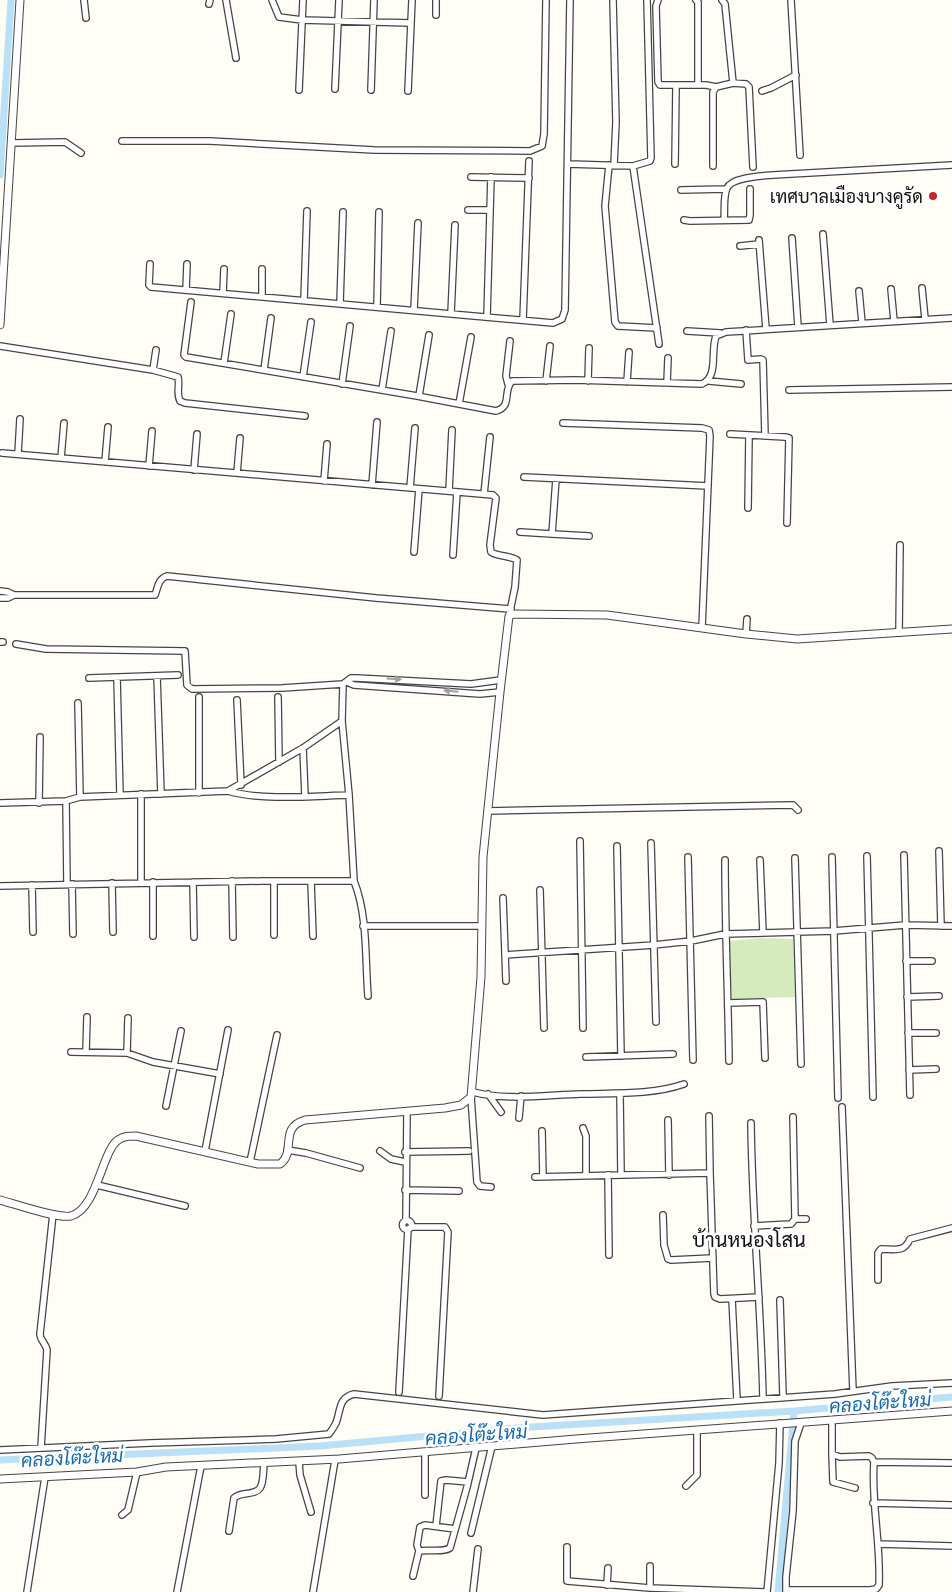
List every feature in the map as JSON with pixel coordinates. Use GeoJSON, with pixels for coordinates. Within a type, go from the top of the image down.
{"type":"FeatureCollection","features":[{"type":"Feature","properties":{"kind":"street"},"geometry":{"type":"LineString","coordinates":[[0,325],[20,0]]}},
{"type":"Feature","properties":{"kind":"street"},"geometry":{"type":"LineString","coordinates":[[84,0],[86,18]]}},
{"type":"Feature","properties":{"kind":"street"},"geometry":{"type":"LineString","coordinates":[[226,0],[236,58]]}},
{"type":"Feature","properties":{"kind":"street"},"geometry":{"type":"LineString","coordinates":[[272,0],[279,17],[302,20],[411,23]]}},
{"type":"Feature","properties":{"kind":"street"},"geometry":{"type":"LineString","coordinates":[[299,90],[303,0]]}},
{"type":"Feature","properties":{"kind":"street"},"geometry":{"type":"LineString","coordinates":[[335,89],[338,0]]}},
{"type":"Feature","properties":{"kind":"street"},"geometry":{"type":"LineString","coordinates":[[371,90],[374,0]]}},
{"type":"Feature","properties":{"kind":"street"},"geometry":{"type":"LineString","coordinates":[[408,91],[412,0]]}},
{"type":"Feature","properties":{"kind":"street"},"geometry":{"type":"LineString","coordinates":[[436,0],[436,15]]}},
{"type":"Feature","properties":{"kind":"street"},"geometry":{"type":"LineString","coordinates":[[122,141],[210,140],[374,150],[521,151],[536,149],[542,146],[544,134],[546,0]]}},
{"type":"Feature","properties":{"kind":"street"},"geometry":{"type":"LineString","coordinates":[[150,264],[149,286],[553,323],[562,319],[565,310],[570,0]]}},
{"type":"Feature","properties":{"kind":"street"},"geometry":{"type":"LineString","coordinates":[[612,0],[616,122],[612,165],[605,206],[615,322],[618,326],[657,328]]}},
{"type":"Feature","properties":{"kind":"street"},"geometry":{"type":"LineString","coordinates":[[568,164],[633,166],[648,163],[651,158],[647,0]]}},
{"type":"Feature","properties":{"kind":"street"},"geometry":{"type":"LineString","coordinates":[[658,0],[656,6],[658,82],[660,85],[716,87],[733,83],[746,84],[749,88],[753,167]]}},
{"type":"Feature","properties":{"kind":"street"},"geometry":{"type":"LineString","coordinates":[[696,0],[698,2],[698,85]]}},
{"type":"Feature","properties":{"kind":"street"},"geometry":{"type":"LineString","coordinates":[[722,0],[725,4],[733,83]]}},
{"type":"Feature","properties":{"kind":"street"},"geometry":{"type":"LineString","coordinates":[[791,0],[800,155]]}},
{"type":"Feature","properties":{"kind":"street"},"geometry":{"type":"LineString","coordinates":[[762,91],[796,75]]}},
{"type":"Feature","properties":{"kind":"street"},"geometry":{"type":"LineString","coordinates":[[674,164],[676,86]]}},
{"type":"Feature","properties":{"kind":"street"},"geometry":{"type":"LineString","coordinates":[[712,166],[712,92],[716,87]]}},
{"type":"Feature","properties":{"kind":"street"},"geometry":{"type":"LineString","coordinates":[[12,143],[65,142],[75,151],[81,153]]}},
{"type":"Feature","properties":{"kind":"street"},"geometry":{"type":"LineString","coordinates":[[523,320],[529,161]]}},
{"type":"Feature","properties":{"kind":"street"},"geometry":{"type":"LineString","coordinates":[[724,220],[726,189],[730,184],[745,178],[773,174],[952,165]]}},
{"type":"Feature","properties":{"kind":"street"},"geometry":{"type":"LineString","coordinates":[[633,166],[659,344]]}},
{"type":"Feature","properties":{"kind":"street"},"geometry":{"type":"LineString","coordinates":[[470,177],[528,178]]}},
{"type":"Feature","properties":{"kind":"street"},"geometry":{"type":"LineString","coordinates":[[487,317],[490,177]]}},
{"type":"Feature","properties":{"kind":"street"},"geometry":{"type":"LineString","coordinates":[[681,190],[726,189]]}},
{"type":"Feature","properties":{"kind":"street"},"geometry":{"type":"LineString","coordinates":[[684,220],[690,222],[749,220],[750,189]]}},
{"type":"Feature","properties":{"kind":"street"},"geometry":{"type":"LineString","coordinates":[[468,210],[490,210]]}},
{"type":"Feature","properties":{"kind":"street"},"geometry":{"type":"LineString","coordinates":[[304,300],[307,211]]}},
{"type":"Feature","properties":{"kind":"street"},"geometry":{"type":"LineString","coordinates":[[340,303],[343,212]]}},
{"type":"Feature","properties":{"kind":"street"},"geometry":{"type":"LineString","coordinates":[[377,307],[379,212]]}},
{"type":"Feature","properties":{"kind":"street"},"geometry":{"type":"LineString","coordinates":[[414,310],[418,223]]}},
{"type":"Feature","properties":{"kind":"street"},"geometry":{"type":"LineString","coordinates":[[451,314],[454,225]]}},
{"type":"Feature","properties":{"kind":"street"},"geometry":{"type":"LineString","coordinates":[[823,234],[830,325]]}},
{"type":"Feature","properties":{"kind":"street"},"geometry":{"type":"LineString","coordinates":[[792,238],[798,327]]}},
{"type":"Feature","properties":{"kind":"street"},"geometry":{"type":"LineString","coordinates":[[740,246],[759,242],[766,329]]}},
{"type":"Feature","properties":{"kind":"street"},"geometry":{"type":"LineString","coordinates":[[186,290],[187,264]]}},
{"type":"Feature","properties":{"kind":"street"},"geometry":{"type":"LineString","coordinates":[[223,293],[224,269]]}},
{"type":"Feature","properties":{"kind":"street"},"geometry":{"type":"LineString","coordinates":[[262,270],[262,296]]}},
{"type":"Feature","properties":{"kind":"street"},"geometry":{"type":"LineString","coordinates":[[922,288],[925,319]]}},
{"type":"Feature","properties":{"kind":"street"},"geometry":{"type":"LineString","coordinates":[[891,290],[894,321]]}},
{"type":"Feature","properties":{"kind":"street"},"geometry":{"type":"LineString","coordinates":[[859,291],[862,323]]}},
{"type":"Feature","properties":{"kind":"street"},"geometry":{"type":"LineString","coordinates":[[191,302],[184,356],[496,411],[505,406],[510,341]]}},
{"type":"Feature","properties":{"kind":"street"},"geometry":{"type":"LineString","coordinates":[[224,364],[231,314]]}},
{"type":"Feature","properties":{"kind":"street"},"geometry":{"type":"LineString","coordinates":[[264,370],[271,318]]}},
{"type":"Feature","properties":{"kind":"street"},"geometry":{"type":"LineString","coordinates":[[687,331],[720,334],[746,330],[952,318]]}},
{"type":"Feature","properties":{"kind":"street"},"geometry":{"type":"LineString","coordinates":[[303,377],[311,322]]}},
{"type":"Feature","properties":{"kind":"street"},"geometry":{"type":"LineString","coordinates":[[342,384],[350,326]]}},
{"type":"Feature","properties":{"kind":"street"},"geometry":{"type":"LineString","coordinates":[[746,330],[748,360],[763,360],[765,436]]}},
{"type":"Feature","properties":{"kind":"street"},"geometry":{"type":"LineString","coordinates":[[382,390],[392,331]]}},
{"type":"Feature","properties":{"kind":"street"},"geometry":{"type":"LineString","coordinates":[[709,381],[712,374],[713,343],[716,336],[720,334]]}},
{"type":"Feature","properties":{"kind":"street"},"geometry":{"type":"LineString","coordinates":[[419,396],[429,335]]}},
{"type":"Feature","properties":{"kind":"street"},"geometry":{"type":"LineString","coordinates":[[459,404],[470,337]]}},
{"type":"Feature","properties":{"kind":"street"},"geometry":{"type":"LineString","coordinates":[[0,346],[152,370],[178,377],[178,396],[180,401],[185,403],[305,416]]}},
{"type":"Feature","properties":{"kind":"street"},"geometry":{"type":"LineString","coordinates":[[546,380],[550,346]]}},
{"type":"Feature","properties":{"kind":"street"},"geometry":{"type":"LineString","coordinates":[[588,381],[589,348]]}},
{"type":"Feature","properties":{"kind":"street"},"geometry":{"type":"LineString","coordinates":[[152,370],[156,350]]}},
{"type":"Feature","properties":{"kind":"street"},"geometry":{"type":"LineString","coordinates":[[626,382],[629,352]]}},
{"type":"Feature","properties":{"kind":"street"},"geometry":{"type":"LineString","coordinates":[[667,383],[668,358]]}},
{"type":"Feature","properties":{"kind":"street"},"geometry":{"type":"LineString","coordinates":[[508,384],[512,381],[546,380],[702,384],[709,381],[742,384]]}},
{"type":"Feature","properties":{"kind":"street"},"geometry":{"type":"LineString","coordinates":[[789,390],[952,387]]}},
{"type":"Feature","properties":{"kind":"street"},"geometry":{"type":"LineString","coordinates":[[18,454],[20,419]]}},
{"type":"Feature","properties":{"kind":"street"},"geometry":{"type":"LineString","coordinates":[[372,485],[377,422]]}},
{"type":"Feature","properties":{"kind":"street"},"geometry":{"type":"LineString","coordinates":[[61,458],[64,423]]}},
{"type":"Feature","properties":{"kind":"street"},"geometry":{"type":"LineString","coordinates":[[563,423],[702,428],[709,430],[702,628]]}},
{"type":"Feature","properties":{"kind":"street"},"geometry":{"type":"LineString","coordinates":[[105,462],[108,427]]}},
{"type":"Feature","properties":{"kind":"street"},"geometry":{"type":"LineString","coordinates":[[410,488],[415,428]]}},
{"type":"Feature","properties":{"kind":"street"},"geometry":{"type":"LineString","coordinates":[[448,491],[452,430]]}},
{"type":"Feature","properties":{"kind":"street"},"geometry":{"type":"LineString","coordinates":[[149,466],[152,431]]}},
{"type":"Feature","properties":{"kind":"street"},"geometry":{"type":"LineString","coordinates":[[194,470],[197,434]]}},
{"type":"Feature","properties":{"kind":"street"},"geometry":{"type":"LineString","coordinates":[[730,434],[789,438],[787,523]]}},
{"type":"Feature","properties":{"kind":"street"},"geometry":{"type":"LineString","coordinates":[[748,508],[749,435]]}},
{"type":"Feature","properties":{"kind":"street"},"geometry":{"type":"LineString","coordinates":[[484,494],[490,437]]}},
{"type":"Feature","properties":{"kind":"street"},"geometry":{"type":"LineString","coordinates":[[237,473],[240,438]]}},
{"type":"Feature","properties":{"kind":"street"},"geometry":{"type":"LineString","coordinates":[[324,481],[327,444]]}},
{"type":"Feature","properties":{"kind":"street"},"geometry":{"type":"LineString","coordinates":[[2,453],[484,494],[493,495],[496,498],[490,545],[491,552],[511,556],[517,560],[516,587],[510,612],[501,680],[483,857],[481,977],[472,1094],[477,1182],[480,1186],[491,1187]]}},
{"type":"Feature","properties":{"kind":"street"},"geometry":{"type":"LineString","coordinates":[[524,477],[708,486]]}},
{"type":"Feature","properties":{"kind":"street"},"geometry":{"type":"LineString","coordinates":[[552,534],[556,479]]}},
{"type":"Feature","properties":{"kind":"street"},"geometry":{"type":"LineString","coordinates":[[414,552],[420,489]]}},
{"type":"Feature","properties":{"kind":"street"},"geometry":{"type":"LineString","coordinates":[[453,555],[457,492]]}},
{"type":"Feature","properties":{"kind":"street"},"geometry":{"type":"LineString","coordinates":[[520,532],[589,536]]}},
{"type":"Feature","properties":{"kind":"street"},"geometry":{"type":"LineString","coordinates":[[899,633],[900,545]]}},
{"type":"Feature","properties":{"kind":"street"},"geometry":{"type":"LineString","coordinates":[[0,591],[14,595],[155,595],[160,581],[167,576],[510,612],[513,614],[607,615],[746,634],[798,638],[952,629]]}},
{"type":"Feature","properties":{"kind":"street"},"geometry":{"type":"LineString","coordinates":[[0,598],[8,598],[14,595]]}},
{"type":"Feature","properties":{"kind":"street"},"geometry":{"type":"LineString","coordinates":[[746,634],[747,619]]}},
{"type":"Feature","properties":{"kind":"street"},"geometry":{"type":"LineString","coordinates":[[16,644],[46,648],[185,651],[187,685],[192,690],[282,688],[345,683],[480,694],[500,692]]}},
{"type":"Feature","properties":{"kind":"street"},"geometry":{"type":"LineString","coordinates":[[89,678],[178,675]]}},
{"type":"Feature","properties":{"kind":"street"},"geometry":{"type":"LineString","coordinates":[[157,676],[161,794]]}},
{"type":"Feature","properties":{"kind":"street"},"geometry":{"type":"LineString","coordinates":[[117,678],[120,795]]}},
{"type":"Feature","properties":{"kind":"street"},"geometry":{"type":"LineString","coordinates":[[368,996],[363,926],[358,891],[354,880],[342,721],[345,683],[351,678],[471,684],[501,680]]}},
{"type":"Feature","properties":{"kind":"street"},"geometry":{"type":"LineString","coordinates":[[199,697],[200,793]]}},
{"type":"Feature","properties":{"kind":"street"},"geometry":{"type":"LineString","coordinates":[[278,697],[279,762]]}},
{"type":"Feature","properties":{"kind":"street"},"geometry":{"type":"LineString","coordinates":[[237,700],[241,785]]}},
{"type":"Feature","properties":{"kind":"street"},"geometry":{"type":"LineString","coordinates":[[78,703],[80,797]]}},
{"type":"Feature","properties":{"kind":"street"},"geometry":{"type":"LineString","coordinates":[[0,803],[39,803],[66,801],[80,797],[228,791],[303,748],[342,721]]}},
{"type":"Feature","properties":{"kind":"street"},"geometry":{"type":"LineString","coordinates":[[39,803],[40,737]]}},
{"type":"Feature","properties":{"kind":"street"},"geometry":{"type":"LineString","coordinates":[[303,748],[305,796]]}},
{"type":"Feature","properties":{"kind":"street"},"geometry":{"type":"LineString","coordinates":[[228,791],[238,794],[263,796],[349,795]]}},
{"type":"Feature","properties":{"kind":"street"},"geometry":{"type":"LineString","coordinates":[[141,794],[141,883]]}},
{"type":"Feature","properties":{"kind":"street"},"geometry":{"type":"LineString","coordinates":[[66,801],[73,934]]}},
{"type":"Feature","properties":{"kind":"street"},"geometry":{"type":"LineString","coordinates":[[488,811],[793,805],[798,810]]}},
{"type":"Feature","properties":{"kind":"street"},"geometry":{"type":"LineString","coordinates":[[580,841],[583,1028]]}},
{"type":"Feature","properties":{"kind":"street"},"geometry":{"type":"LineString","coordinates":[[651,843],[656,1022]]}},
{"type":"Feature","properties":{"kind":"street"},"geometry":{"type":"LineString","coordinates":[[616,846],[621,1056]]}},
{"type":"Feature","properties":{"kind":"street"},"geometry":{"type":"LineString","coordinates":[[939,850],[941,926]]}},
{"type":"Feature","properties":{"kind":"street"},"geometry":{"type":"LineString","coordinates":[[904,855],[910,1094]]}},
{"type":"Feature","properties":{"kind":"street"},"geometry":{"type":"LineString","coordinates":[[867,856],[873,1097]]}},
{"type":"Feature","properties":{"kind":"street"},"geometry":{"type":"LineString","coordinates":[[688,857],[694,1060]]}},
{"type":"Feature","properties":{"kind":"street"},"geometry":{"type":"LineString","coordinates":[[832,857],[838,1098]]}},
{"type":"Feature","properties":{"kind":"street"},"geometry":{"type":"LineString","coordinates":[[795,858],[801,1064]]}},
{"type":"Feature","properties":{"kind":"street"},"geometry":{"type":"LineString","coordinates":[[725,860],[729,1060]]}},
{"type":"Feature","properties":{"kind":"street"},"geometry":{"type":"LineString","coordinates":[[760,860],[763,933]]}},
{"type":"Feature","properties":{"kind":"street"},"geometry":{"type":"LineString","coordinates":[[274,880],[274,935]]}},
{"type":"Feature","properties":{"kind":"street"},"geometry":{"type":"LineString","coordinates":[[311,880],[313,936]]}},
{"type":"Feature","properties":{"kind":"street"},"geometry":{"type":"LineString","coordinates":[[0,886],[354,880]]}},
{"type":"Feature","properties":{"kind":"street"},"geometry":{"type":"LineString","coordinates":[[232,881],[233,937]]}},
{"type":"Feature","properties":{"kind":"street"},"geometry":{"type":"LineString","coordinates":[[153,882],[153,936]]}},
{"type":"Feature","properties":{"kind":"street"},"geometry":{"type":"LineString","coordinates":[[193,882],[194,937]]}},
{"type":"Feature","properties":{"kind":"street"},"geometry":{"type":"LineString","coordinates":[[112,883],[113,932]]}},
{"type":"Feature","properties":{"kind":"street"},"geometry":{"type":"LineString","coordinates":[[32,885],[33,932]]}},
{"type":"Feature","properties":{"kind":"street"},"geometry":{"type":"LineString","coordinates":[[540,890],[544,1028]]}},
{"type":"Feature","properties":{"kind":"street"},"geometry":{"type":"LineString","coordinates":[[503,898],[506,981]]}},
{"type":"Feature","properties":{"kind":"street"},"geometry":{"type":"LineString","coordinates":[[505,955],[654,945],[691,941],[725,934],[834,931],[905,925],[952,926]]}},
{"type":"Feature","properties":{"kind":"street"},"geometry":{"type":"LineString","coordinates":[[363,926],[482,926]]}},
{"type":"Feature","properties":{"kind":"street"},"geometry":{"type":"LineString","coordinates":[[906,961],[932,961]]}},
{"type":"Feature","properties":{"kind":"street"},"geometry":{"type":"LineString","coordinates":[[907,997],[940,996]]}},
{"type":"Feature","properties":{"kind":"street"},"geometry":{"type":"LineString","coordinates":[[728,1003],[763,1002],[765,1058]]}},
{"type":"Feature","properties":{"kind":"street"},"geometry":{"type":"LineString","coordinates":[[86,1052],[87,1017]]}},
{"type":"Feature","properties":{"kind":"street"},"geometry":{"type":"LineString","coordinates":[[127,1053],[128,1018]]}},
{"type":"Feature","properties":{"kind":"street"},"geometry":{"type":"LineString","coordinates":[[205,1151],[228,1030]]}},
{"type":"Feature","properties":{"kind":"street"},"geometry":{"type":"LineString","coordinates":[[166,1106],[181,1031]]}},
{"type":"Feature","properties":{"kind":"street"},"geometry":{"type":"LineString","coordinates":[[908,1033],[936,1033]]}},
{"type":"Feature","properties":{"kind":"street"},"geometry":{"type":"LineString","coordinates":[[250,1162],[277,1036]]}},
{"type":"Feature","properties":{"kind":"street"},"geometry":{"type":"LineString","coordinates":[[71,1052],[127,1053],[153,1062],[220,1074]]}},
{"type":"Feature","properties":{"kind":"street"},"geometry":{"type":"LineString","coordinates":[[586,1057],[673,1054]]}},
{"type":"Feature","properties":{"kind":"street"},"geometry":{"type":"LineString","coordinates":[[909,1070],[936,1069]]}},
{"type":"Feature","properties":{"kind":"street"},"geometry":{"type":"LineString","coordinates":[[0,1200],[53,1214],[68,1216],[75,1214],[85,1204],[97,1185],[114,1143],[126,1136],[136,1136],[258,1164],[280,1164],[284,1161],[291,1128],[296,1123],[305,1120],[407,1112],[461,1105],[472,1094],[521,1096],[620,1094],[665,1089],[684,1084]]}},
{"type":"Feature","properties":{"kind":"street"},"geometry":{"type":"LineString","coordinates":[[488,1094],[501,1112]]}},
{"type":"Feature","properties":{"kind":"street"},"geometry":{"type":"LineString","coordinates":[[620,1094],[621,1175]]}},
{"type":"Feature","properties":{"kind":"street"},"geometry":{"type":"LineString","coordinates":[[520,1118],[521,1096]]}},
{"type":"Feature","properties":{"kind":"street"},"geometry":{"type":"LineString","coordinates":[[842,1108],[853,1391]]}},
{"type":"Feature","properties":{"kind":"street"},"geometry":{"type":"LineString","coordinates":[[407,1112],[405,1162],[406,1220],[402,1225],[405,1229],[445,1228],[448,1232],[439,1396]]}},
{"type":"Feature","properties":{"kind":"street"},"geometry":{"type":"LineString","coordinates":[[709,1116],[715,1297],[720,1299],[759,1297]]}},
{"type":"Feature","properties":{"kind":"street"},"geometry":{"type":"LineString","coordinates":[[754,1226],[791,1224],[795,1219],[793,1118]]}},
{"type":"Feature","properties":{"kind":"street"},"geometry":{"type":"LineString","coordinates":[[668,1120],[669,1175]]}},
{"type":"Feature","properties":{"kind":"street"},"geometry":{"type":"LineString","coordinates":[[751,1123],[754,1226],[761,1312],[763,1398]]}},
{"type":"Feature","properties":{"kind":"street"},"geometry":{"type":"LineString","coordinates":[[583,1128],[586,1136],[586,1176]]}},
{"type":"Feature","properties":{"kind":"street"},"geometry":{"type":"LineString","coordinates":[[542,1131],[543,1177]]}},
{"type":"Feature","properties":{"kind":"street"},"geometry":{"type":"LineString","coordinates":[[287,1150],[306,1153],[360,1168]]}},
{"type":"Feature","properties":{"kind":"street"},"geometry":{"type":"LineString","coordinates":[[406,1152],[469,1151]]}},
{"type":"Feature","properties":{"kind":"street"},"geometry":{"type":"LineString","coordinates":[[380,1152],[390,1159],[405,1162]]}},
{"type":"Feature","properties":{"kind":"street"},"geometry":{"type":"LineString","coordinates":[[535,1177],[710,1173]]}},
{"type":"Feature","properties":{"kind":"street"},"geometry":{"type":"LineString","coordinates":[[608,1175],[609,1255]]}},
{"type":"Feature","properties":{"kind":"street"},"geometry":{"type":"LineString","coordinates":[[97,1185],[185,1206]]}},
{"type":"Feature","properties":{"kind":"street"},"geometry":{"type":"LineString","coordinates":[[405,1190],[459,1190]]}},
{"type":"Feature","properties":{"kind":"street"},"geometry":{"type":"LineString","coordinates":[[41,1448],[47,1350],[40,1334],[53,1214]]}},
{"type":"Feature","properties":{"kind":"street"},"geometry":{"type":"LineString","coordinates":[[663,1215],[664,1245],[668,1259],[713,1258]]}},
{"type":"Feature","properties":{"kind":"street"},"geometry":{"type":"LineString","coordinates":[[795,1219],[806,1219]]}},
{"type":"Feature","properties":{"kind":"street"},"geometry":{"type":"LineString","coordinates":[[399,1392],[410,1228]]}},
{"type":"Feature","properties":{"kind":"street"},"geometry":{"type":"LineString","coordinates":[[878,1280],[878,1253],[881,1249],[902,1249],[907,1246],[910,1239],[952,1228]]}},
{"type":"Feature","properties":{"kind":"street"},"geometry":{"type":"LineString","coordinates":[[732,1299],[736,1400]]}},
{"type":"Feature","properties":{"kind":"street"},"geometry":{"type":"LineString","coordinates":[[780,1300],[783,1396]]}},
{"type":"Feature","properties":{"kind":"street"},"geometry":{"type":"LineString","coordinates":[[0,1450],[276,1439],[329,1434],[335,1425],[341,1401],[354,1394],[543,1415],[783,1396],[835,1394],[892,1386],[952,1383]]}},
{"type":"Feature","properties":{"kind":"street"},"geometry":{"type":"LineString","coordinates":[[0,1479],[137,1472],[166,1467],[334,1460],[952,1411]]}},
{"type":"Feature","properties":{"kind":"street"},"geometry":{"type":"LineString","coordinates":[[832,1420],[833,1482],[855,1488]]}},
{"type":"Feature","properties":{"kind":"street"},"geometry":{"type":"LineString","coordinates":[[799,1423],[795,1441],[795,1476],[786,1591],[876,1590],[879,1585],[878,1544],[873,1503],[874,1462],[869,1456],[840,1457],[832,1454]]}},
{"type":"Feature","properties":{"kind":"street"},"geometry":{"type":"LineString","coordinates":[[567,1547],[567,1581],[650,1588],[767,1592],[782,1424]]}},
{"type":"Feature","properties":{"kind":"street"},"geometry":{"type":"LineString","coordinates":[[686,1486],[697,1475],[697,1430]]}},
{"type":"Feature","properties":{"kind":"street"},"geometry":{"type":"LineString","coordinates":[[471,1534],[492,1446]]}},
{"type":"Feature","properties":{"kind":"street"},"geometry":{"type":"LineString","coordinates":[[419,1551],[446,1551],[450,1548],[476,1448]]}},
{"type":"Feature","properties":{"kind":"street"},"geometry":{"type":"LineString","coordinates":[[425,1452],[425,1495]]}},
{"type":"Feature","properties":{"kind":"street"},"geometry":{"type":"LineString","coordinates":[[313,1592],[334,1460]]}},
{"type":"Feature","properties":{"kind":"street"},"geometry":{"type":"LineString","coordinates":[[299,1462],[300,1475],[311,1512]]}},
{"type":"Feature","properties":{"kind":"street"},"geometry":{"type":"LineString","coordinates":[[874,1462],[952,1463]]}},
{"type":"Feature","properties":{"kind":"street"},"geometry":{"type":"LineString","coordinates":[[229,1531],[234,1498],[243,1493],[257,1492],[261,1488],[264,1464]]}},
{"type":"Feature","properties":{"kind":"street"},"geometry":{"type":"LineString","coordinates":[[177,1592],[201,1466]]}},
{"type":"Feature","properties":{"kind":"street"},"geometry":{"type":"LineString","coordinates":[[122,1515],[128,1510],[137,1472]]}},
{"type":"Feature","properties":{"kind":"street"},"geometry":{"type":"LineString","coordinates":[[27,1592],[45,1477]]}},
{"type":"Feature","properties":{"kind":"street"},"geometry":{"type":"LineString","coordinates":[[436,1526],[441,1481],[468,1482]]}},
{"type":"Feature","properties":{"kind":"street"},"geometry":{"type":"LineString","coordinates":[[873,1503],[952,1505]]}},
{"type":"Feature","properties":{"kind":"street"},"geometry":{"type":"LineString","coordinates":[[412,1576],[419,1551],[416,1545],[420,1527],[426,1525],[454,1529]]}},
{"type":"Feature","properties":{"kind":"street"},"geometry":{"type":"LineString","coordinates":[[878,1544],[952,1546]]}},
{"type":"Feature","properties":{"kind":"street"},"geometry":{"type":"LineString","coordinates":[[473,1592],[478,1549]]}},
{"type":"Feature","properties":{"kind":"street"},"geometry":{"type":"LineString","coordinates":[[650,1566],[650,1588]]}},
{"type":"Feature","properties":{"kind":"street"},"geometry":{"type":"LineString","coordinates":[[607,1585],[608,1568]]}},
{"type":"Feature","properties":{"kind":"green space"},"geometry":{"type":"Polygon","coordinates":[[[760,938],[793,939],[795,997],[732,999],[729,941],[760,938]]]}},
{"type":"Feature","properties":{"kind":"waterway"},"geometry":{"type":"LineString","coordinates":[[0,175],[11,0]]}},
{"type":"Feature","properties":{"kind":"waterway","name":"คลองโต๊ะใหม่"},"geometry":{"type":"LineString","coordinates":[[0,1460],[320,1446],[516,1428],[794,1411],[952,1397]]}},
{"type":"Feature","properties":{"kind":"waterway"},"geometry":{"type":"LineString","coordinates":[[778,1592],[794,1411]]}},
{"type":"Feature","properties":{"kind":"place","name":"เทศบาลเมืองบางคูรัด"},"geometry":{"type":"Point","coordinates":[933,196]}},
{"type":"Feature","properties":{"kind":"district","name":"บ้านหนองโสน"},"geometry":{"type":"Point","coordinates":[749,1239]}}]}
